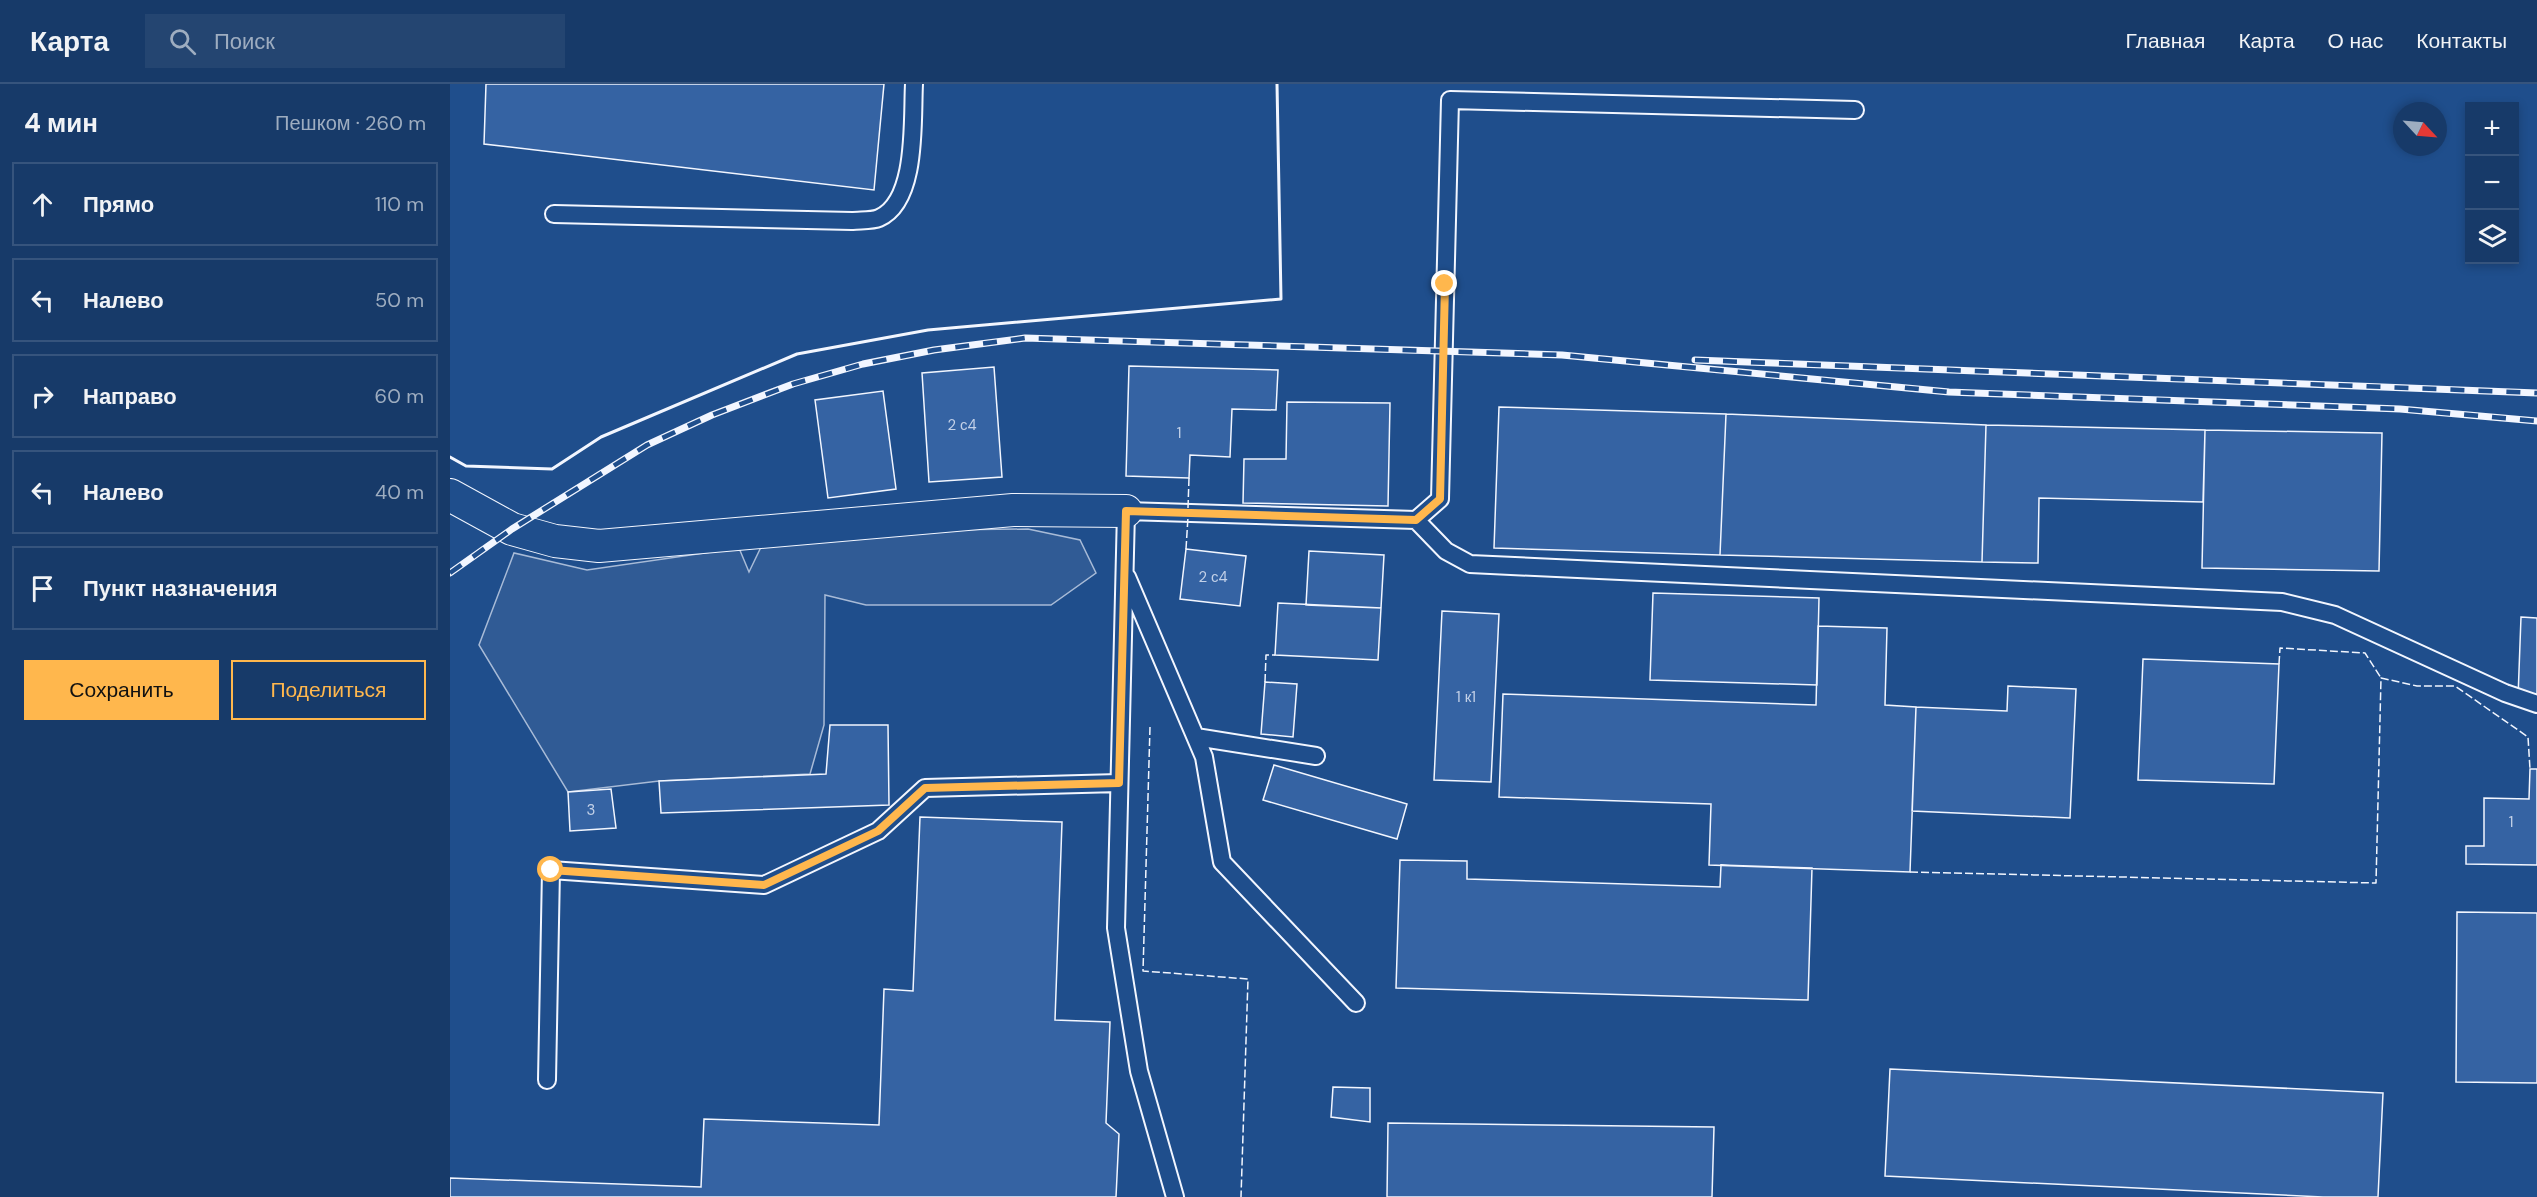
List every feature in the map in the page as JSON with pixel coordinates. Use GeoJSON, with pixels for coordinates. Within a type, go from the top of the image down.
{"type":"FeatureCollection","features":[{"type":"Feature","properties":{"kind":"street"},"geometry":{"type":"LineString","coordinates":[[450,495],[512,529],[555,541],[599,546],[1013,510],[1126,511]]}},
{"type":"Feature","properties":{"kind":"lane"},"geometry":{"type":"LineString","coordinates":[[554,214],[840,221],[879,218],[898,203],[909,173],[914,84]]}},
{"type":"Feature","properties":{"kind":"lane"},"geometry":{"type":"LineString","coordinates":[[1175,1197],[1139,1071],[1116,928],[1126,511],[1416,520],[1440,499],[1450,100],[1855,110]]}},
{"type":"Feature","properties":{"kind":"lane"},"geometry":{"type":"LineString","coordinates":[[1416,520],[1446,551],[1470,564],[2282,602],[2335,615],[2505,693],[2537,704]]}},
{"type":"Feature","properties":{"kind":"lane"},"geometry":{"type":"LineString","coordinates":[[1124,570],[1204,757],[1222,862],[1356,1003]]}},
{"type":"Feature","properties":{"kind":"lane"},"geometry":{"type":"LineString","coordinates":[[1196,737],[1316,756]]}},
{"type":"Feature","properties":{"kind":"lane"},"geometry":{"type":"LineString","coordinates":[[547,1080],[551,870],[764,885],[878,831],[925,788],[1119,783]]}},
{"type":"Feature","properties":{"kind":"shaded area"},"geometry":{"type":"Polygon","coordinates":[[[1028,529],[1080,540],[1096,573],[1051,605],[866,605],[825,595],[824,725],[810,774],[659,781],[568,792],[479,645],[514,553],[587,570],[739,548],[749,572],[763,543],[937,530],[1028,529]]]}},
{"type":"Feature","properties":{"kind":"building"},"geometry":{"type":"Polygon","coordinates":[[[486,84],[884,84],[874,190],[484,144],[486,84]]]}},
{"type":"Feature","properties":{"kind":"building"},"geometry":{"type":"Polygon","coordinates":[[[1129,366],[1278,370],[1276,410],[1232,409],[1230,457],[1190,455],[1189,478],[1126,476],[1129,366]]]}},
{"type":"Feature","properties":{"kind":"building"},"geometry":{"type":"Polygon","coordinates":[[[994,367],[1002,477],[929,482],[922,373],[994,367]]]}},
{"type":"Feature","properties":{"kind":"building"},"geometry":{"type":"Polygon","coordinates":[[[883,391],[896,489],[828,498],[815,400],[883,391]]]}},
{"type":"Feature","properties":{"kind":"building"},"geometry":{"type":"Polygon","coordinates":[[[1287,402],[1390,403],[1388,506],[1243,503],[1244,459],[1286,459],[1287,402]]]}},
{"type":"Feature","properties":{"kind":"building"},"geometry":{"type":"Polygon","coordinates":[[[1499,407],[1726,414],[1720,555],[1494,548],[1499,407]]]}},
{"type":"Feature","properties":{"kind":"building"},"geometry":{"type":"Polygon","coordinates":[[[1726,414],[1986,425],[1982,562],[1720,555],[1726,414]]]}},
{"type":"Feature","properties":{"kind":"building"},"geometry":{"type":"Polygon","coordinates":[[[1986,425],[2205,430],[2203,502],[2039,498],[2038,563],[1982,562],[1986,425]]]}},
{"type":"Feature","properties":{"kind":"building"},"geometry":{"type":"Polygon","coordinates":[[[2205,430],[2382,433],[2379,571],[2202,568],[2205,430]]]}},
{"type":"Feature","properties":{"kind":"building"},"geometry":{"type":"Polygon","coordinates":[[[1186,549],[1246,556],[1240,606],[1180,599],[1186,549]]]}},
{"type":"Feature","properties":{"kind":"building"},"geometry":{"type":"Polygon","coordinates":[[[1309,551],[1384,555],[1381,608],[1306,605],[1309,551]]]}},
{"type":"Feature","properties":{"kind":"building"},"geometry":{"type":"Polygon","coordinates":[[[1653,593],[1819,598],[1817,685],[1650,680],[1653,593]]]}},
{"type":"Feature","properties":{"kind":"building"},"geometry":{"type":"Polygon","coordinates":[[[1278,603],[1381,608],[1378,660],[1275,655],[1278,603]]]}},
{"type":"Feature","properties":{"kind":"building"},"geometry":{"type":"Polygon","coordinates":[[[1442,611],[1499,614],[1491,782],[1434,780],[1442,611]]]}},
{"type":"Feature","properties":{"kind":"building"},"geometry":{"type":"Polygon","coordinates":[[[2521,617],[2537,618],[2537,704],[2518,698],[2521,617]]]}},
{"type":"Feature","properties":{"kind":"building"},"geometry":{"type":"Polygon","coordinates":[[[1818,626],[1887,628],[1885,705],[1916,707],[1910,872],[1709,865],[1711,804],[1499,797],[1503,694],[1816,705],[1818,626]]]}},
{"type":"Feature","properties":{"kind":"building"},"geometry":{"type":"Polygon","coordinates":[[[2143,659],[2279,664],[2274,784],[2138,780],[2143,659]]]}},
{"type":"Feature","properties":{"kind":"building"},"geometry":{"type":"Polygon","coordinates":[[[1265,682],[1297,684],[1293,737],[1261,734],[1265,682]]]}},
{"type":"Feature","properties":{"kind":"building"},"geometry":{"type":"Polygon","coordinates":[[[2008,686],[2076,689],[2070,818],[1912,811],[1916,707],[2007,711],[2008,686]]]}},
{"type":"Feature","properties":{"kind":"building"},"geometry":{"type":"Polygon","coordinates":[[[830,725],[888,725],[889,805],[661,813],[659,781],[826,774],[830,725]]]}},
{"type":"Feature","properties":{"kind":"building"},"geometry":{"type":"Polygon","coordinates":[[[1274,765],[1407,804],[1397,839],[1263,800],[1274,765]]]}},
{"type":"Feature","properties":{"kind":"building"},"geometry":{"type":"Polygon","coordinates":[[[2530,769],[2537,769],[2537,865],[2466,864],[2466,846],[2484,846],[2484,798],[2529,799],[2530,769]]]}},
{"type":"Feature","properties":{"kind":"building"},"geometry":{"type":"Polygon","coordinates":[[[611,789],[616,828],[570,831],[568,792],[611,789]]]}},
{"type":"Feature","properties":{"kind":"building"},"geometry":{"type":"Polygon","coordinates":[[[920,817],[1062,822],[1055,1020],[1110,1022],[1106,1123],[1119,1134],[1116,1197],[450,1197],[450,1178],[701,1187],[704,1119],[879,1125],[884,989],[913,991],[920,817]]]}},
{"type":"Feature","properties":{"kind":"building"},"geometry":{"type":"Polygon","coordinates":[[[1400,860],[1467,861],[1467,879],[1720,887],[1721,865],[1812,868],[1808,1000],[1396,988],[1400,860]]]}},
{"type":"Feature","properties":{"kind":"building"},"geometry":{"type":"Polygon","coordinates":[[[2457,912],[2537,913],[2537,1083],[2456,1082],[2457,912]]]}},
{"type":"Feature","properties":{"kind":"building"},"geometry":{"type":"Polygon","coordinates":[[[1890,1069],[2383,1093],[2378,1197],[2323,1197],[1885,1176],[1890,1069]]]}},
{"type":"Feature","properties":{"kind":"building"},"geometry":{"type":"Polygon","coordinates":[[[1333,1087],[1370,1088],[1370,1122],[1331,1117],[1333,1087]]]}},
{"type":"Feature","properties":{"kind":"building"},"geometry":{"type":"Polygon","coordinates":[[[1388,1123],[1714,1127],[1712,1197],[1387,1197],[1388,1123]]]}},
{"type":"Feature","properties":{"kind":"railway"},"geometry":{"type":"LineString","coordinates":[[450,573],[512,529],[647,445],[712,415],[793,384],[863,364],[934,350],[1025,338],[1562,355],[1949,392],[2400,409],[2537,421]]}},
{"type":"Feature","properties":{"kind":"railway"},"geometry":{"type":"LineString","coordinates":[[1695,360],[2537,393]]}},
{"type":"Feature","properties":{"kind":"fence"},"geometry":{"type":"LineString","coordinates":[[1188,508],[1189,478]]}},
{"type":"Feature","properties":{"kind":"fence"},"geometry":{"type":"LineString","coordinates":[[1186,549],[1188,517]]}},
{"type":"Feature","properties":{"kind":"fence"},"geometry":{"type":"LineString","coordinates":[[2279,664],[2280,648],[2365,653],[2381,678]]}},
{"type":"Feature","properties":{"kind":"fence"},"geometry":{"type":"LineString","coordinates":[[1265,682],[1266,655],[1275,655]]}},
{"type":"Feature","properties":{"kind":"fence"},"geometry":{"type":"LineString","coordinates":[[1910,872],[2376,883],[2381,678],[2417,686],[2455,686],[2528,737],[2530,769]]}},
{"type":"Feature","properties":{"kind":"fence"},"geometry":{"type":"LineString","coordinates":[[1150,727],[1143,971],[1248,979],[1241,1197]]}},
{"type":"Feature","properties":{"kind":"wall"},"geometry":{"type":"LineString","coordinates":[[450,457],[466,466],[552,469],[601,437],[797,354],[928,330],[1281,299],[1277,84]]}},
{"type":"Feature","properties":{"kind":"route"},"geometry":{"type":"LineString","coordinates":[[551,870],[764,885],[878,831],[925,788],[1119,783],[1126,511],[1416,520],[1440,499],[1445,284]]}}]}
